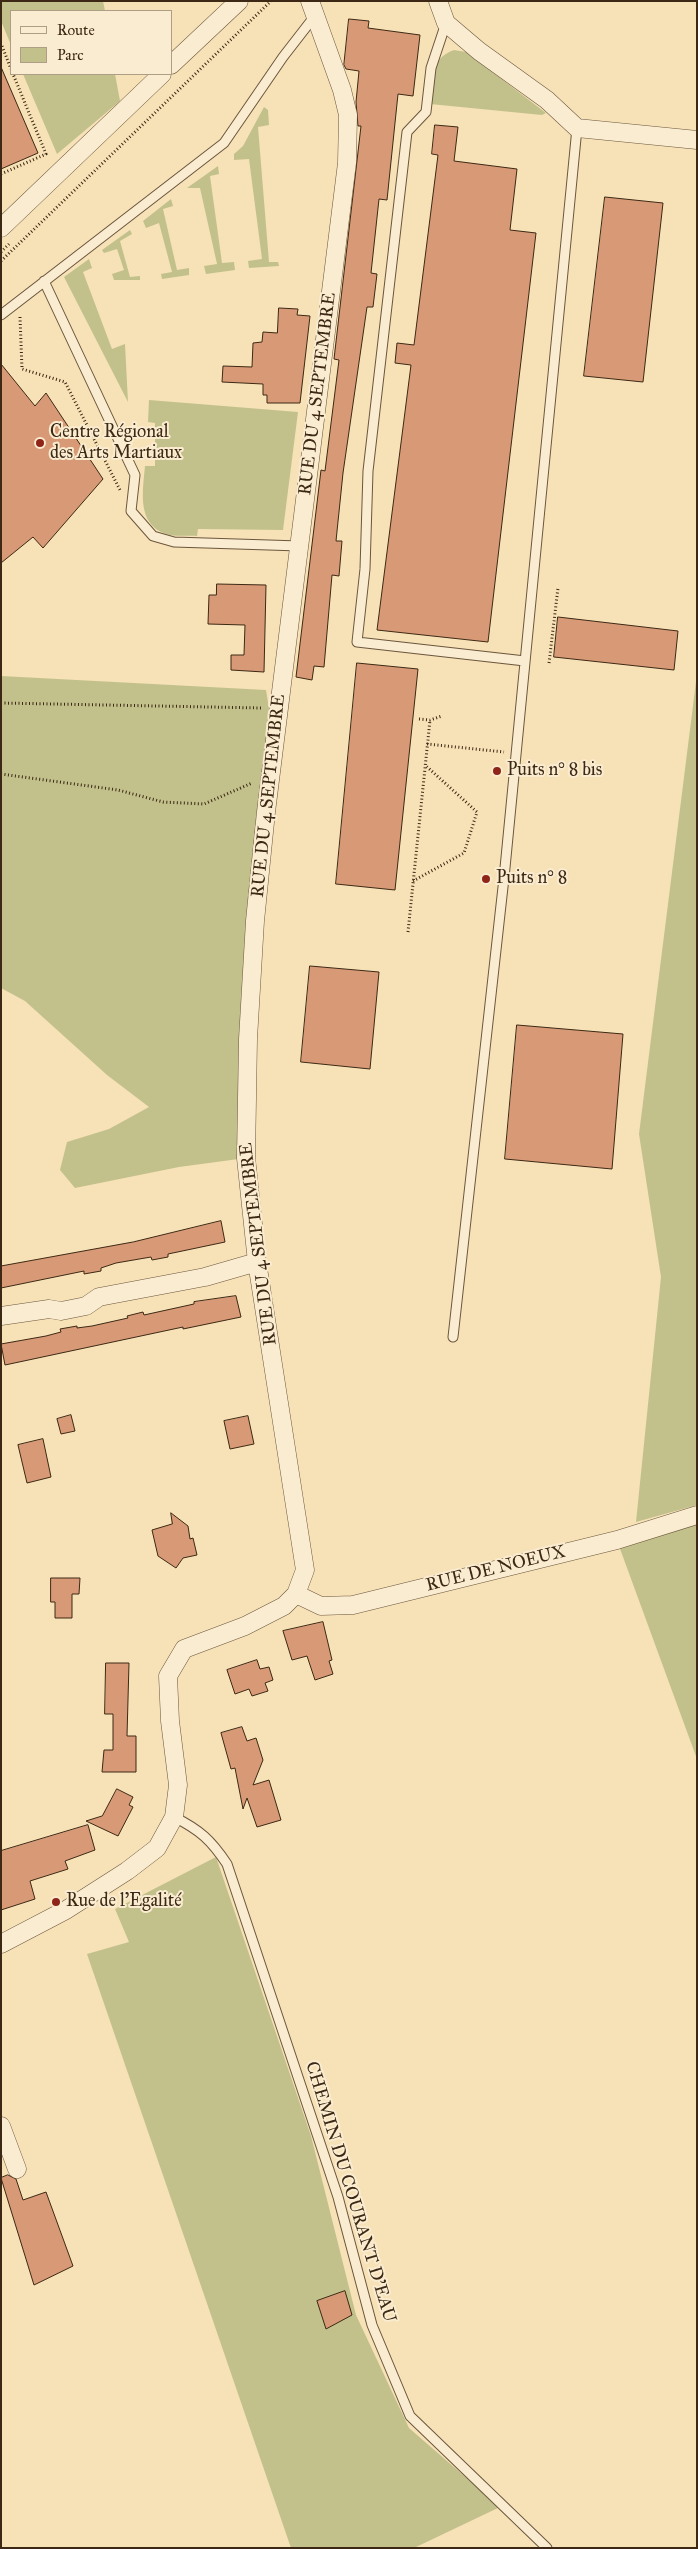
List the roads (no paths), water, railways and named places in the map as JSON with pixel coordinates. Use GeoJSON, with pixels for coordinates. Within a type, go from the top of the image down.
{"type":"FeatureCollection","features":[{"type":"Feature","properties":{"kind":"street"},"geometry":{"type":"LineString","coordinates":[[172,64],[239,1]]}},
{"type":"Feature","properties":{"kind":"street"},"geometry":{"type":"LineString","coordinates":[[438,1],[446,23],[479,51],[547,100],[577,128],[697,140]]}},
{"type":"Feature","properties":{"kind":"street","name":"RUE DU 4 SEPTEMBRE"},"geometry":{"type":"LineString","coordinates":[[296,1594],[305,1570],[258,1262],[246,1158],[248,1040],[255,921],[278,708],[347,163],[348,115],[342,90],[312,9]]}},
{"type":"Feature","properties":{"kind":"street"},"geometry":{"type":"LineString","coordinates":[[1,228],[161,75]]}},
{"type":"Feature","properties":{"kind":"street"},"geometry":{"type":"LineString","coordinates":[[1,1316],[49,1308],[62,1311],[86,1306],[99,1297],[205,1277],[258,1262]]}},
{"type":"Feature","properties":{"kind":"street","name":"RUE DE NOEUX"},"geometry":{"type":"LineString","coordinates":[[296,1594],[321,1606],[353,1605],[617,1540],[697,1515]]}},
{"type":"Feature","properties":{"kind":"street"},"geometry":{"type":"LineString","coordinates":[[1,1944],[66,1910],[127,1871],[157,1848],[174,1817],[178,1785],[170,1721],[168,1676],[184,1649],[245,1626],[284,1606],[296,1594]]}},
{"type":"Feature","properties":{"kind":"street"},"geometry":{"type":"LineString","coordinates":[[1,2126],[17,2169]]}},
{"type":"Feature","properties":{"kind":"lane"},"geometry":{"type":"LineString","coordinates":[[1,315],[224,143],[289,49],[312,9]]}},
{"type":"Feature","properties":{"kind":"lane"},"geometry":{"type":"LineString","coordinates":[[446,23],[431,68],[426,112],[407,132],[368,471],[365,569],[357,642],[525,661]]}},
{"type":"Feature","properties":{"kind":"lane"},"geometry":{"type":"LineString","coordinates":[[453,1337],[504,878],[577,128]]}},
{"type":"Feature","properties":{"kind":"lane"},"geometry":{"type":"LineString","coordinates":[[44,281],[135,475],[131,511],[153,536],[174,542],[300,546]]}},
{"type":"Feature","properties":{"kind":"lane","name":"CHEMIN DU COURANT D'EAU"},"geometry":{"type":"LineString","coordinates":[[174,1817],[195,1828],[213,1843],[227,1864],[338,2197],[372,2325],[410,2416],[548,2548]]}},
{"type":"Feature","properties":{"kind":"place","name":"Centre Régional des Arts Martiaux"},"geometry":{"type":"Point","coordinates":[40,443]}},
{"type":"Feature","properties":{"kind":"place","name":"Puits n° 8 bis"},"geometry":{"type":"Point","coordinates":[497,771]}},
{"type":"Feature","properties":{"kind":"place","name":"Puits n° 8"},"geometry":{"type":"Point","coordinates":[486,879]}},
{"type":"Feature","properties":{"kind":"place","name":"Rue de l'Egalité"},"geometry":{"type":"Point","coordinates":[56,1902]}}]}
